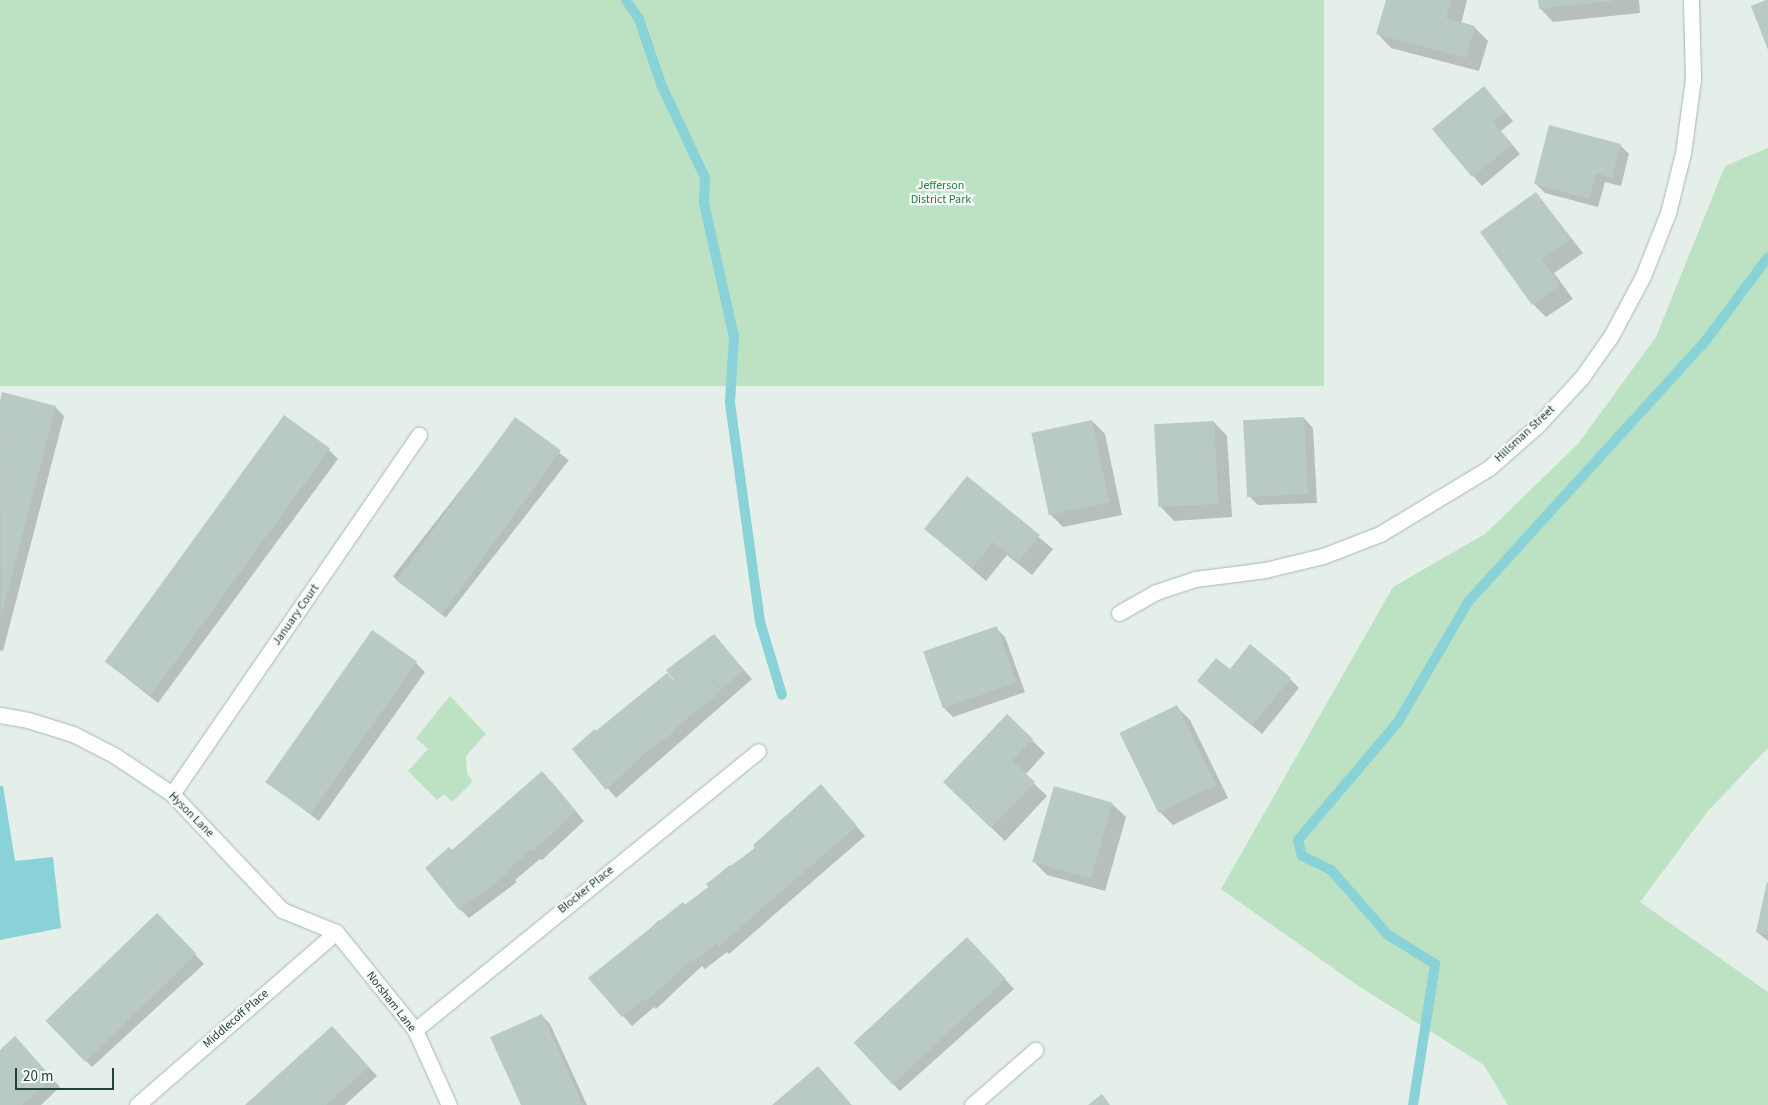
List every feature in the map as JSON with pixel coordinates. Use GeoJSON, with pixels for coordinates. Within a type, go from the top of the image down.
{"type":"FeatureCollection","features":[{"type":"Feature","properties":{"kind":"street","name":"Hillsman Street"},"geometry":{"type":"LineString","coordinates":[[1119,612],[1156,592],[1195,579],[1264,570],[1324,556],[1380,534],[1489,468],[1538,425],[1582,377],[1611,336],[1643,276],[1668,213],[1684,153],[1693,80],[1691,0]]}},
{"type":"Feature","properties":{"kind":"street","name":"January Court"},"geometry":{"type":"LineString","coordinates":[[172,794],[419,436]]}},
{"type":"Feature","properties":{"kind":"street","name":"Hyson Lane"},"geometry":{"type":"LineString","coordinates":[[0,715],[28,720],[73,734],[114,755],[172,794],[282,910],[336,932]]}},
{"type":"Feature","properties":{"kind":"street","name":"Blocker Place"},"geometry":{"type":"LineString","coordinates":[[415,1030],[758,750]]}},
{"type":"Feature","properties":{"kind":"street","name":"Norsham Lane"},"geometry":{"type":"LineString","coordinates":[[336,932],[415,1030],[449,1105]]}},
{"type":"Feature","properties":{"kind":"street","name":"Middlecoff Place"},"geometry":{"type":"LineString","coordinates":[[137,1105],[336,932]]}},
{"type":"Feature","properties":{"kind":"street"},"geometry":{"type":"LineString","coordinates":[[972,1105],[1035,1050]]}},
{"type":"Feature","properties":{"kind":"green space","name":"Jefferson District Park"},"geometry":{"type":"Polygon","coordinates":[[[0,0],[1324,0],[1324,386],[0,386],[0,0]]]}},
{"type":"Feature","properties":{"kind":"green space"},"geometry":{"type":"Polygon","coordinates":[[[1768,148],[1768,748],[1708,811],[1640,902],[1768,992],[1768,1105],[1508,1105],[1484,1065],[1357,985],[1221,889],[1393,587],[1485,534],[1578,444],[1656,337],[1725,166],[1768,148]]]}},
{"type":"Feature","properties":{"kind":"green space"},"geometry":{"type":"Polygon","coordinates":[[[450,696],[486,734],[466,756],[467,774],[473,781],[452,802],[444,794],[437,800],[408,771],[428,749],[416,738],[450,696]]]}},
{"type":"Feature","properties":{"kind":"water"},"geometry":{"type":"Polygon","coordinates":[[[0,786],[3,786],[15,861],[53,857],[61,928],[0,940],[0,786]]]}},
{"type":"Feature","properties":{"kind":"building"},"geometry":{"type":"Polygon","coordinates":[[[1386,0],[1451,0],[1446,18],[1475,26],[1466,58],[1376,34],[1386,0]]]}},
{"type":"Feature","properties":{"kind":"building"},"geometry":{"type":"Polygon","coordinates":[[[1538,0],[1612,0],[1612,1],[1539,9],[1538,0]]]}},
{"type":"Feature","properties":{"kind":"building"},"geometry":{"type":"Polygon","coordinates":[[[1768,0],[1768,50],[1751,6],[1768,0]]]}},
{"type":"Feature","properties":{"kind":"building"},"geometry":{"type":"Polygon","coordinates":[[[1484,86],[1505,112],[1493,122],[1512,145],[1472,177],[1432,129],[1484,86]]]}},
{"type":"Feature","properties":{"kind":"building"},"geometry":{"type":"Polygon","coordinates":[[[1549,125],[1621,144],[1612,178],[1596,173],[1589,199],[1534,184],[1549,125]]]}},
{"type":"Feature","properties":{"kind":"building"},"geometry":{"type":"Polygon","coordinates":[[[1536,192],[1571,239],[1542,260],[1560,285],[1532,305],[1480,232],[1536,192]]]}},
{"type":"Feature","properties":{"kind":"building"},"geometry":{"type":"Polygon","coordinates":[[[2,392],[56,406],[1,617],[0,401],[2,392]]]}},
{"type":"Feature","properties":{"kind":"building"},"geometry":{"type":"Polygon","coordinates":[[[284,415],[330,449],[151,695],[105,662],[284,415]]]}},
{"type":"Feature","properties":{"kind":"building"},"geometry":{"type":"Polygon","coordinates":[[[515,417],[561,451],[442,614],[396,580],[515,417]]]}},
{"type":"Feature","properties":{"kind":"building"},"geometry":{"type":"Polygon","coordinates":[[[1304,417],[1308,494],[1247,497],[1243,420],[1304,417]]]}},
{"type":"Feature","properties":{"kind":"building"},"geometry":{"type":"Polygon","coordinates":[[[1092,420],[1109,502],[1049,515],[1031,433],[1092,420]]]}},
{"type":"Feature","properties":{"kind":"building"},"geometry":{"type":"Polygon","coordinates":[[[1214,421],[1218,504],[1158,507],[1154,424],[1214,421]]]}},
{"type":"Feature","properties":{"kind":"building"},"geometry":{"type":"Polygon","coordinates":[[[967,476],[1040,535],[1018,562],[993,542],[972,568],[924,529],[967,476]]]}},
{"type":"Feature","properties":{"kind":"building"},"geometry":{"type":"Polygon","coordinates":[[[997,626],[1017,683],[943,708],[923,651],[997,626]]]}},
{"type":"Feature","properties":{"kind":"building"},"geometry":{"type":"Polygon","coordinates":[[[372,630],[417,662],[310,814],[265,782],[372,630]]]}},
{"type":"Feature","properties":{"kind":"building"},"geometry":{"type":"Polygon","coordinates":[[[714,634],[744,670],[722,689],[711,679],[722,691],[674,729],[676,731],[651,748],[606,790],[572,749],[595,729],[614,751],[597,730],[667,673],[680,689],[666,670],[714,634]]]}},
{"type":"Feature","properties":{"kind":"building"},"geometry":{"type":"Polygon","coordinates":[[[1250,644],[1291,678],[1252,726],[1197,681],[1216,658],[1230,669],[1250,644]]]}},
{"type":"Feature","properties":{"kind":"building"},"geometry":{"type":"Polygon","coordinates":[[[1177,705],[1216,785],[1158,813],[1119,733],[1177,705]]]}},
{"type":"Feature","properties":{"kind":"building"},"geometry":{"type":"Polygon","coordinates":[[[1007,714],[1033,739],[1012,761],[1035,782],[991,828],[943,782],[1007,714]]]}},
{"type":"Feature","properties":{"kind":"building"},"geometry":{"type":"Polygon","coordinates":[[[542,771],[576,811],[532,852],[531,850],[507,870],[509,873],[459,910],[425,868],[449,847],[452,850],[542,771]]]}},
{"type":"Feature","properties":{"kind":"building"},"geometry":{"type":"Polygon","coordinates":[[[821,784],[857,826],[719,946],[717,943],[695,961],[693,958],[647,1001],[644,999],[622,1017],[588,978],[683,902],[685,905],[708,887],[718,899],[706,884],[755,848],[753,845],[821,784]]]}},
{"type":"Feature","properties":{"kind":"building"},"geometry":{"type":"Polygon","coordinates":[[[1054,786],[1113,803],[1091,879],[1032,862],[1054,786]]]}},
{"type":"Feature","properties":{"kind":"building"},"geometry":{"type":"Polygon","coordinates":[[[1768,882],[1768,935],[1756,932],[1768,882]]]}},
{"type":"Feature","properties":{"kind":"building"},"geometry":{"type":"Polygon","coordinates":[[[157,913],[197,954],[85,1062],[46,1021],[157,913]]]}},
{"type":"Feature","properties":{"kind":"building"},"geometry":{"type":"Polygon","coordinates":[[[967,937],[1006,979],[893,1084],[854,1043],[967,937]]]}},
{"type":"Feature","properties":{"kind":"building"},"geometry":{"type":"Polygon","coordinates":[[[542,1014],[583,1105],[521,1105],[490,1037],[542,1014]]]}},
{"type":"Feature","properties":{"kind":"building"},"geometry":{"type":"Polygon","coordinates":[[[332,1026],[369,1067],[326,1105],[245,1105],[332,1026]]]}},
{"type":"Feature","properties":{"kind":"building"},"geometry":{"type":"Polygon","coordinates":[[[15,1036],[52,1078],[22,1105],[0,1105],[0,1050],[15,1036]]]}},
{"type":"Feature","properties":{"kind":"building"},"geometry":{"type":"Polygon","coordinates":[[[818,1066],[852,1105],[772,1105],[818,1066]]]}},
{"type":"Feature","properties":{"kind":"building"},"geometry":{"type":"Polygon","coordinates":[[[1102,1094],[1110,1105],[1088,1105],[1102,1094]]]}},
{"type":"Feature","properties":{"kind":"waterway"},"geometry":{"type":"LineString","coordinates":[[626,0],[639,19],[661,84],[705,178],[704,203],[734,337],[730,403],[760,622],[782,695]]}},
{"type":"Feature","properties":{"kind":"waterway"},"geometry":{"type":"LineString","coordinates":[[1413,1105],[1435,964],[1388,935],[1331,870],[1302,856],[1298,840],[1398,722],[1468,602],[1704,343],[1768,257]]}}]}
